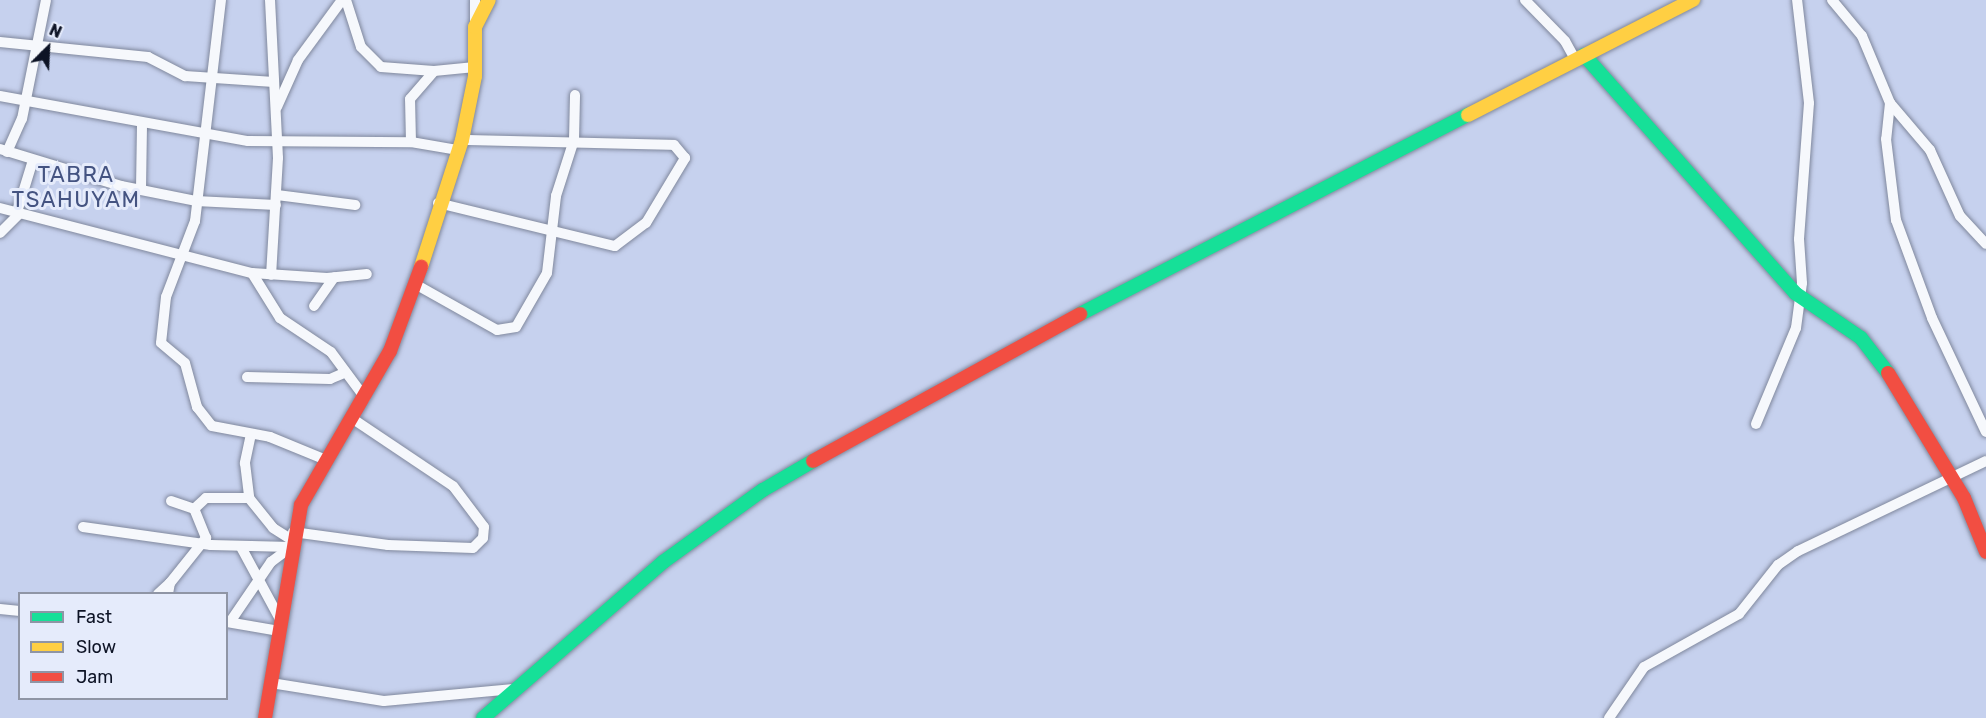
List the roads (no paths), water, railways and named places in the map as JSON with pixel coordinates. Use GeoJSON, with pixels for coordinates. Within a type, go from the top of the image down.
{"type":"FeatureCollection","features":[{"type":"Feature","properties":{"kind":"main road"},"geometry":{"type":"LineString","coordinates":[[265,718],[292,539],[326,460],[365,398],[415,284],[438,203],[460,145],[475,67],[476,27],[489,0]]}},
{"type":"Feature","properties":{"kind":"main road"},"geometry":{"type":"LineString","coordinates":[[483,718],[513,689],[663,562],[763,490],[1010,350],[1693,0]]}},
{"type":"Feature","properties":{"kind":"main road"},"geometry":{"type":"LineString","coordinates":[[1579,57],[1799,296],[1861,338],[1875,354],[1952,481],[1986,552]]}},
{"type":"Feature","properties":{"kind":"street"},"geometry":{"type":"LineString","coordinates":[[46,0],[38,47],[23,102],[3,151],[141,189],[196,201],[277,200],[355,205]]}},
{"type":"Feature","properties":{"kind":"street"},"geometry":{"type":"LineString","coordinates":[[221,0],[209,136],[190,241],[180,257],[160,323],[161,343],[185,363],[197,407],[212,426],[251,434],[326,460]]}},
{"type":"Feature","properties":{"kind":"street"},"geometry":{"type":"LineString","coordinates":[[270,0],[277,107],[277,200],[271,275]]}},
{"type":"Feature","properties":{"kind":"street"},"geometry":{"type":"LineString","coordinates":[[277,107],[298,60],[344,0]]}},
{"type":"Feature","properties":{"kind":"street"},"geometry":{"type":"LineString","coordinates":[[344,0],[361,47],[381,67],[434,71],[475,67]]}},
{"type":"Feature","properties":{"kind":"street"},"geometry":{"type":"LineString","coordinates":[[475,0],[476,27]]}},
{"type":"Feature","properties":{"kind":"street"},"geometry":{"type":"LineString","coordinates":[[1525,0],[1579,57]]}},
{"type":"Feature","properties":{"kind":"street"},"geometry":{"type":"LineString","coordinates":[[1756,424],[1790,344],[1799,296],[1809,103],[1797,0]]}},
{"type":"Feature","properties":{"kind":"street"},"geometry":{"type":"LineString","coordinates":[[1832,0],[1862,36],[1890,103],[1930,150],[1960,216],[1986,244]]}},
{"type":"Feature","properties":{"kind":"street"},"geometry":{"type":"LineString","coordinates":[[0,42],[148,57],[185,76],[213,80],[274,82]]}},
{"type":"Feature","properties":{"kind":"street"},"geometry":{"type":"LineString","coordinates":[[411,142],[410,99],[434,71]]}},
{"type":"Feature","properties":{"kind":"street"},"geometry":{"type":"LineString","coordinates":[[415,284],[505,332],[532,306],[547,273],[550,232],[574,140],[574,95]]}},
{"type":"Feature","properties":{"kind":"street"},"geometry":{"type":"LineString","coordinates":[[0,96],[142,125],[277,144],[411,142],[460,145],[574,140],[674,145],[685,158],[646,223],[627,242],[599,246],[438,203]]}},
{"type":"Feature","properties":{"kind":"street"},"geometry":{"type":"LineString","coordinates":[[1890,103],[1886,139],[1896,220],[1932,318],[1986,432]]}},
{"type":"Feature","properties":{"kind":"street"},"geometry":{"type":"LineString","coordinates":[[141,189],[142,125]]}},
{"type":"Feature","properties":{"kind":"street"},"geometry":{"type":"LineString","coordinates":[[0,233],[19,213],[33,160]]}},
{"type":"Feature","properties":{"kind":"street"},"geometry":{"type":"LineString","coordinates":[[0,208],[180,257],[252,273],[334,277],[366,274]]}},
{"type":"Feature","properties":{"kind":"street"},"geometry":{"type":"LineString","coordinates":[[252,273],[280,318],[331,352],[342,374],[365,398]]}},
{"type":"Feature","properties":{"kind":"street"},"geometry":{"type":"LineString","coordinates":[[314,306],[334,277]]}},
{"type":"Feature","properties":{"kind":"street"},"geometry":{"type":"LineString","coordinates":[[247,377],[330,379],[342,374]]}},
{"type":"Feature","properties":{"kind":"street"},"geometry":{"type":"LineString","coordinates":[[82,527],[241,547],[292,539],[473,548],[483,538],[484,527],[453,486],[353,419]]}},
{"type":"Feature","properties":{"kind":"street"},"geometry":{"type":"LineString","coordinates":[[251,434],[245,463],[249,498],[273,528],[292,539]]}},
{"type":"Feature","properties":{"kind":"street"},"geometry":{"type":"LineString","coordinates":[[1609,718],[1644,668],[1739,614],[1778,564],[1798,551],[1952,481],[1986,461]]}},
{"type":"Feature","properties":{"kind":"street"},"geometry":{"type":"LineString","coordinates":[[194,509],[206,498],[249,498]]}},
{"type":"Feature","properties":{"kind":"street"},"geometry":{"type":"LineString","coordinates":[[169,588],[204,544],[205,527],[194,509],[171,501]]}},
{"type":"Feature","properties":{"kind":"street"},"geometry":{"type":"LineString","coordinates":[[229,622],[260,578],[292,539]]}},
{"type":"Feature","properties":{"kind":"street"},"geometry":{"type":"LineString","coordinates":[[229,622],[279,625],[260,578],[241,547]]}},
{"type":"Feature","properties":{"kind":"street"},"geometry":{"type":"LineString","coordinates":[[0,609],[18,610]]}},
{"type":"Feature","properties":{"kind":"street"},"geometry":{"type":"LineString","coordinates":[[271,683],[384,701],[513,689]]}},
{"type":"Feature","properties":{"kind":"district","name":"TABRA TSAHUYAM"},"geometry":{"type":"Point","coordinates":[76,186]}}]}
